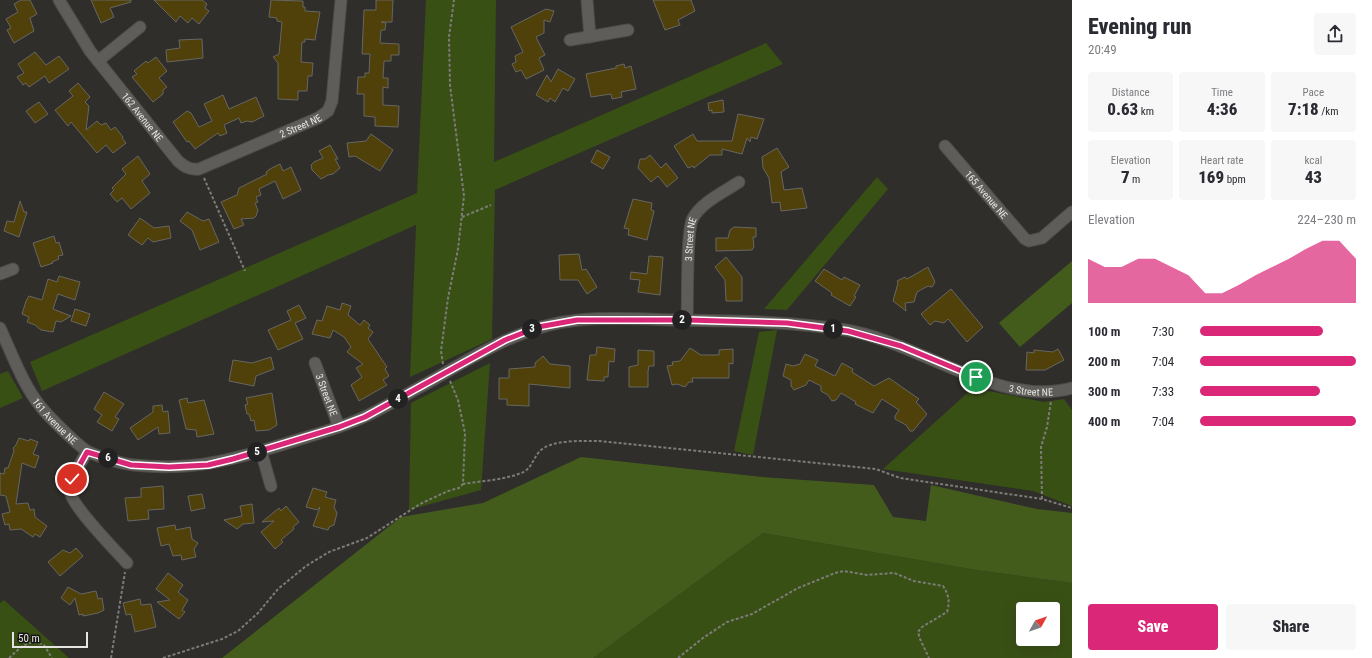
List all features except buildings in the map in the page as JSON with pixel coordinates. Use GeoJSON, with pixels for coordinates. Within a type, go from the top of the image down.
{"type":"FeatureCollection","features":[{"type":"Feature","properties":{"kind":"street","name":"162 Avenue NE"},"geometry":{"type":"LineString","coordinates":[[59,0],[98,61],[178,161],[194,169]]}},
{"type":"Feature","properties":{"kind":"street","name":"2 Street NE"},"geometry":{"type":"LineString","coordinates":[[194,169],[318,118],[328,111],[332,100],[341,0]]}},
{"type":"Feature","properties":{"kind":"street"},"geometry":{"type":"LineString","coordinates":[[587,0],[590,37]]}},
{"type":"Feature","properties":{"kind":"street"},"geometry":{"type":"LineString","coordinates":[[98,61],[140,27]]}},
{"type":"Feature","properties":{"kind":"street"},"geometry":{"type":"LineString","coordinates":[[570,40],[628,30]]}},
{"type":"Feature","properties":{"kind":"street","name":"165 Avenue NE"},"geometry":{"type":"LineString","coordinates":[[945,146],[1019,234],[1029,241],[1042,238],[1072,212]]}},
{"type":"Feature","properties":{"kind":"street","name":"3 Street NE"},"geometry":{"type":"LineString","coordinates":[[687,320],[689,238],[692,218],[705,205],[739,182]]}},
{"type":"Feature","properties":{"kind":"street"},"geometry":{"type":"LineString","coordinates":[[0,274],[13,269]]}},
{"type":"Feature","properties":{"kind":"street","name":"3 Street NE"},"geometry":{"type":"LineString","coordinates":[[87,452],[131,465],[169,467],[208,465],[261,451],[339,427],[365,417],[494,345],[533,329],[562,322],[588,319],[787,323],[848,331],[901,346],[976,377],[1008,388],[1027,392],[1053,393],[1072,388]]}},
{"type":"Feature","properties":{"kind":"street","name":"161 Avenue NE"},"geometry":{"type":"LineString","coordinates":[[0,328],[40,407],[87,452],[72,479],[70,491],[75,504],[126,563]]}},
{"type":"Feature","properties":{"kind":"street","name":"3 Street NE"},"geometry":{"type":"LineString","coordinates":[[315,363],[339,427]]}},
{"type":"Feature","properties":{"kind":"street"},"geometry":{"type":"LineString","coordinates":[[261,451],[271,486]]}},
{"type":"Feature","properties":{"kind":"path"},"geometry":{"type":"LineString","coordinates":[[443,365],[441,352],[464,196],[450,85],[449,37],[454,0]]}},
{"type":"Feature","properties":{"kind":"path"},"geometry":{"type":"LineString","coordinates":[[194,169],[244,270]]}},
{"type":"Feature","properties":{"kind":"path"},"geometry":{"type":"LineString","coordinates":[[462,217],[491,205]]}},
{"type":"Feature","properties":{"kind":"path"},"geometry":{"type":"LineString","coordinates":[[451,383],[458,400],[465,434],[463,484]]}},
{"type":"Feature","properties":{"kind":"path"},"geometry":{"type":"LineString","coordinates":[[1042,499],[1041,447],[1047,427],[1053,393]]}},
{"type":"Feature","properties":{"kind":"path"},"geometry":{"type":"LineString","coordinates":[[163,658],[222,639],[238,631],[258,613],[278,589],[306,566],[329,552],[367,538],[420,504],[448,491],[459,488],[463,484],[520,474],[531,466],[539,452],[550,446],[569,441],[599,441],[876,469],[900,478],[1042,499],[1072,508]]}},
{"type":"Feature","properties":{"kind":"path"},"geometry":{"type":"LineString","coordinates":[[111,658],[126,563]]}},
{"type":"Feature","properties":{"kind":"path"},"geometry":{"type":"LineString","coordinates":[[678,658],[703,638],[727,622],[752,614],[798,588],[844,571],[867,575],[894,572],[914,581],[943,586],[948,594],[949,604],[947,612],[922,627],[918,632],[929,658]]}},
{"type":"Feature","properties":{"kind":"path"},"geometry":{"type":"LineString","coordinates":[[9,658],[22,646],[33,642],[44,645],[52,658]]}},
{"type":"Feature","properties":{"kind":"green space"},"geometry":{"type":"Polygon","coordinates":[[[426,0],[496,0],[494,162],[766,43],[783,64],[495,190],[492,339],[410,377],[416,225],[42,391],[30,362],[417,193],[426,0]]]}},
{"type":"Feature","properties":{"kind":"green space"},"geometry":{"type":"Polygon","coordinates":[[[877,177],[888,189],[787,310],[764,309],[877,177]]]}},
{"type":"Feature","properties":{"kind":"green space"},"geometry":{"type":"Polygon","coordinates":[[[1072,261],[1072,303],[1020,347],[999,323],[1072,261]]]}},
{"type":"Feature","properties":{"kind":"green space"},"geometry":{"type":"Polygon","coordinates":[[[777,330],[753,455],[734,451],[759,332],[777,330]]]}},
{"type":"Feature","properties":{"kind":"green space"},"geometry":{"type":"Polygon","coordinates":[[[490,363],[481,490],[409,510],[411,403],[490,363]]]}},
{"type":"Feature","properties":{"kind":"green space"},"geometry":{"type":"Polygon","coordinates":[[[8,371],[23,398],[0,408],[0,374],[8,371]]]}},
{"type":"Feature","properties":{"kind":"green space"},"geometry":{"type":"Polygon","coordinates":[[[973,388],[1044,402],[1064,399],[1072,410],[1072,506],[1033,491],[883,469],[973,388]]]}},
{"type":"Feature","properties":{"kind":"green space"},"geometry":{"type":"Polygon","coordinates":[[[581,457],[762,477],[874,485],[893,517],[926,521],[931,485],[1037,509],[1072,513],[1072,583],[976,570],[763,533],[593,658],[222,658],[401,517],[483,503],[581,457]]]}},
{"type":"Feature","properties":{"kind":"green space"},"geometry":{"type":"Polygon","coordinates":[[[763,533],[976,570],[1072,583],[1072,658],[593,658],[763,533]]]}},
{"type":"Feature","properties":{"kind":"green space"},"geometry":{"type":"Polygon","coordinates":[[[4,600],[69,658],[0,658],[0,603],[4,600]]]}},
{"type":"Feature","properties":{"kind":"route"},"geometry":{"type":"LineString","coordinates":[[72,479],[87,452],[131,465],[169,467],[208,465],[261,451],[339,427],[365,417],[516,334],[538,327],[577,320],[687,320],[787,323],[848,331],[901,346],[976,377]]}}]}
